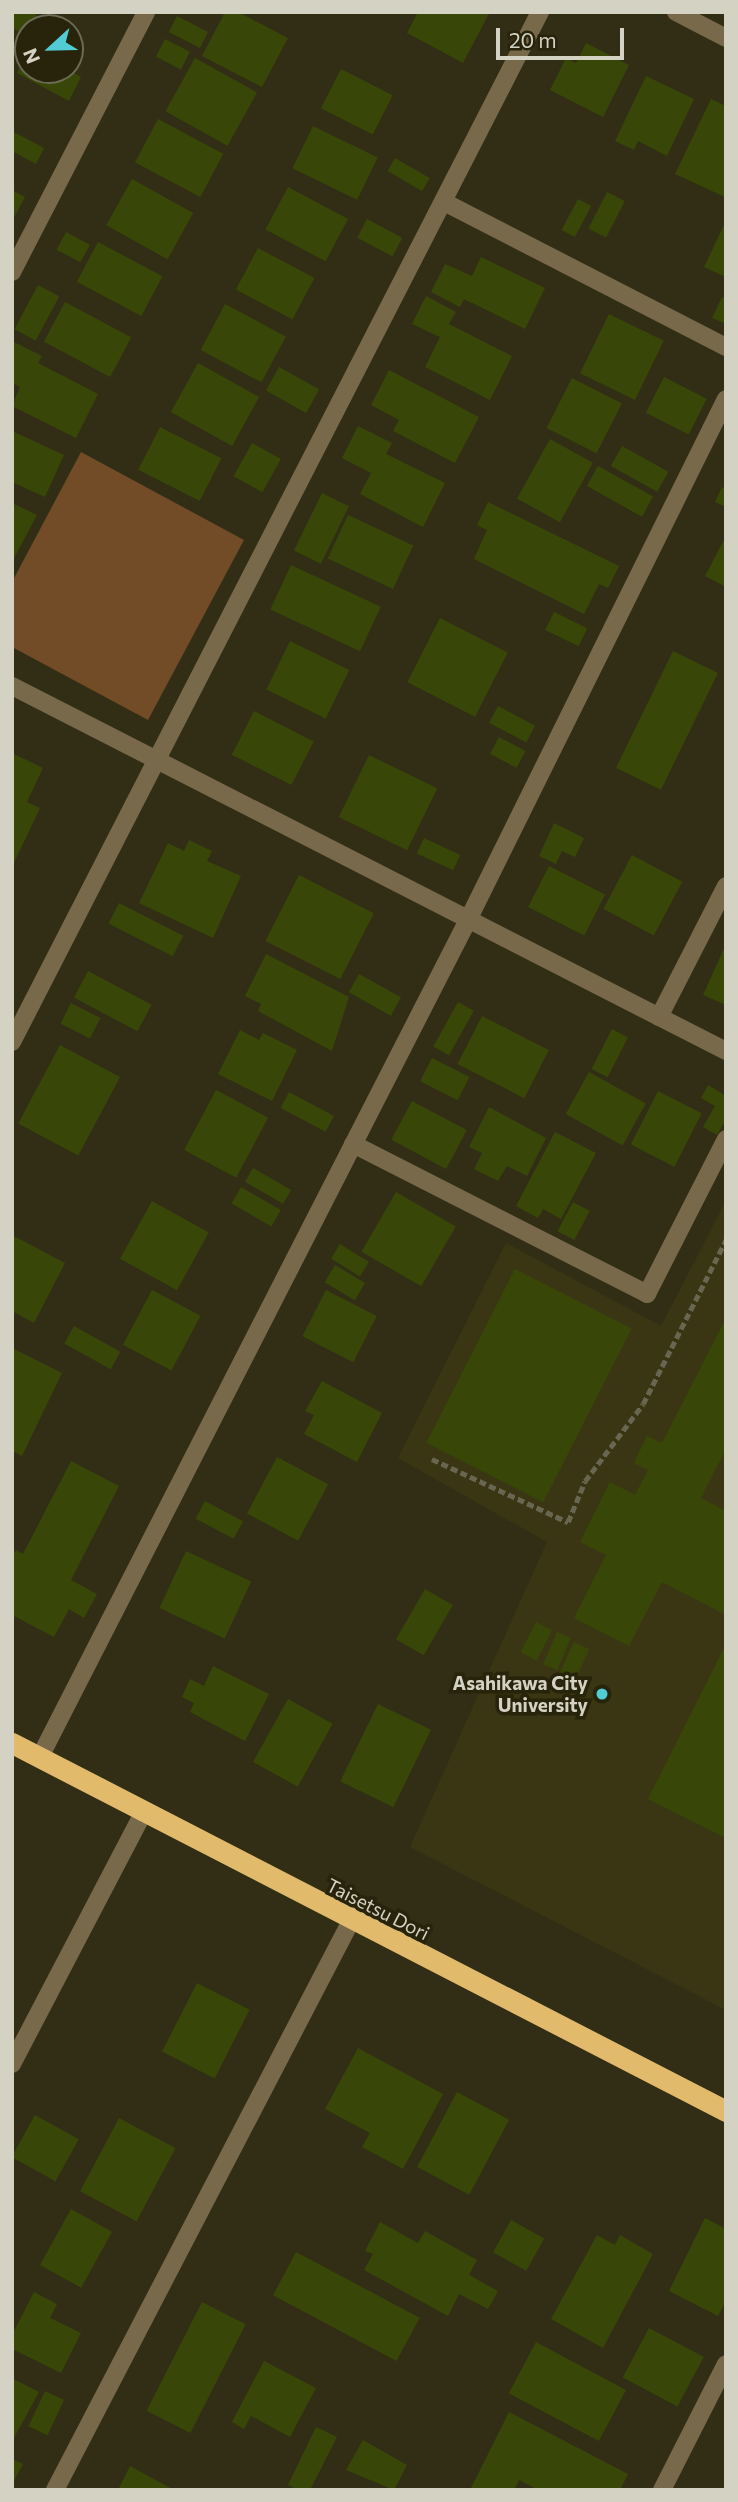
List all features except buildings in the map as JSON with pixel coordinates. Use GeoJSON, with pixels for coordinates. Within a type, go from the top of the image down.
{"type":"FeatureCollection","features":[{"type":"Feature","properties":{"kind":"highway","name":"Taisetsu Dori"},"geometry":{"type":"LineString","coordinates":[[12,1743],[351,1921],[726,2111]]}},
{"type":"Feature","properties":{"kind":"street"},"geometry":{"type":"LineString","coordinates":[[12,272],[146,12]]}},
{"type":"Feature","properties":{"kind":"street"},"geometry":{"type":"LineString","coordinates":[[12,1042],[540,12]]}},
{"type":"Feature","properties":{"kind":"street"},"geometry":{"type":"LineString","coordinates":[[676,12],[726,38]]}},
{"type":"Feature","properties":{"kind":"street"},"geometry":{"type":"LineString","coordinates":[[444,201],[726,346]]}},
{"type":"Feature","properties":{"kind":"street"},"geometry":{"type":"LineString","coordinates":[[40,1757],[468,920],[726,399]]}},
{"type":"Feature","properties":{"kind":"street"},"geometry":{"type":"LineString","coordinates":[[12,686],[726,1051]]}},
{"type":"Feature","properties":{"kind":"street"},"geometry":{"type":"LineString","coordinates":[[659,1017],[726,886]]}},
{"type":"Feature","properties":{"kind":"street"},"geometry":{"type":"LineString","coordinates":[[353,1144],[647,1294],[726,1139]]}},
{"type":"Feature","properties":{"kind":"street"},"geometry":{"type":"LineString","coordinates":[[12,2064],[143,1813]]}},
{"type":"Feature","properties":{"kind":"street"},"geometry":{"type":"LineString","coordinates":[[55,2490],[351,1921]]}},
{"type":"Feature","properties":{"kind":"street"},"geometry":{"type":"LineString","coordinates":[[662,2490],[726,2364]]}},
{"type":"Feature","properties":{"kind":"path"},"geometry":{"type":"LineString","coordinates":[[432,1460],[568,1522],[585,1481],[643,1404],[726,1240]]}},
{"type":"Feature","properties":{"kind":"shaded area"},"geometry":{"type":"Polygon","coordinates":[[[81,452],[244,540],[148,720],[12,647],[12,582],[81,452]]]}},
{"type":"Feature","properties":{"kind":"shaded area","name":"Asahikawa City University"},"geometry":{"type":"Polygon","coordinates":[[[726,1201],[726,2010],[410,1847],[547,1542],[398,1458],[506,1243],[661,1326],[726,1201]]]}},
{"type":"Feature","properties":{"kind":"place","name":"Asahikawa City University"},"geometry":{"type":"Point","coordinates":[602,1694]}}]}
